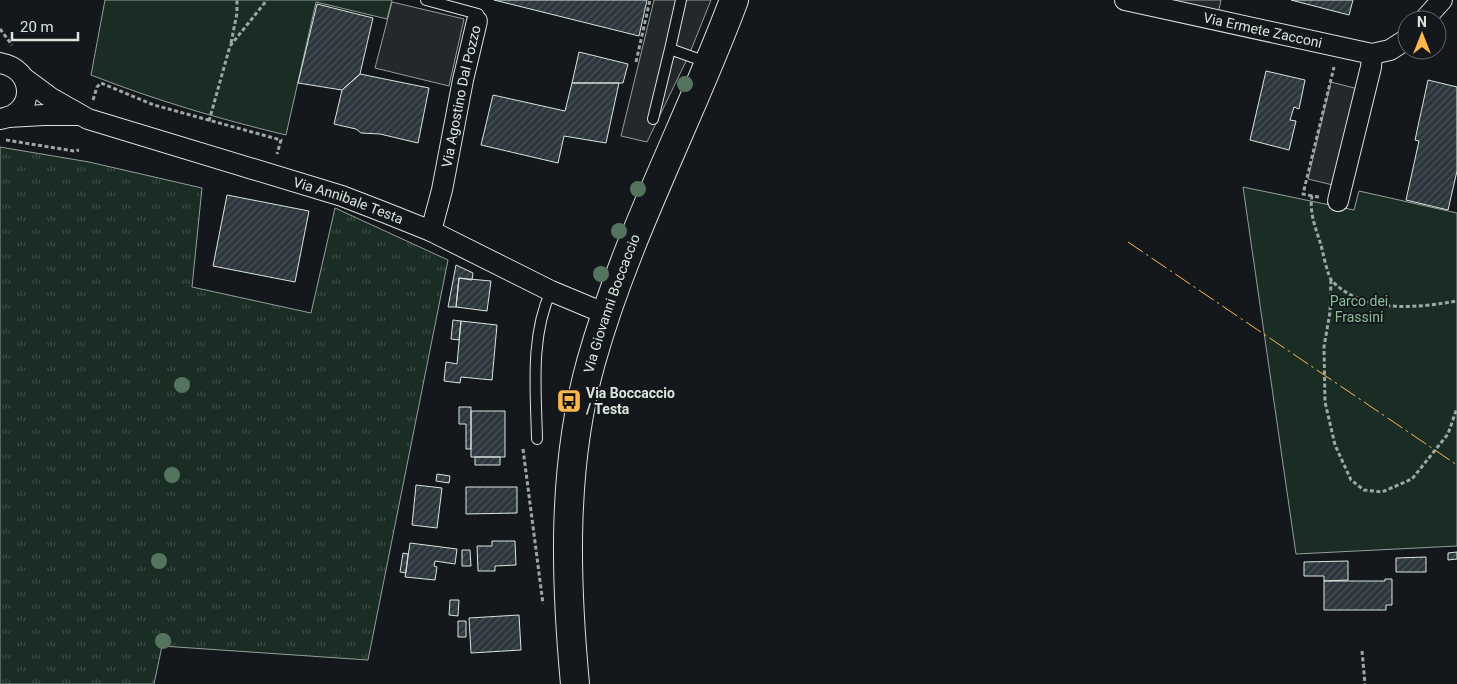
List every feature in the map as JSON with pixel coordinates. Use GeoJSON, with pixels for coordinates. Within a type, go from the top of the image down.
{"type":"FeatureCollection","features":[{"type":"Feature","properties":{"kind":"street","name":"Via Giovanni Boccaccio"},"geometry":{"type":"LineString","coordinates":[[574,684],[568,586],[568,531],[573,449],[591,363],[606,314],[652,198],[710,64],[734,0]]}},
{"type":"Feature","properties":{"kind":"street","name":"Via Ermete Zacconi"},"geometry":{"type":"LineString","coordinates":[[1125,0],[1372,54],[1390,50],[1397,45]]}},
{"type":"Feature","properties":{"kind":"street"},"geometry":{"type":"LineString","coordinates":[[1433,10],[1442,0]]}},
{"type":"Feature","properties":{"kind":"street","name":"Via Agostino Dal Pozzo"},"geometry":{"type":"LineString","coordinates":[[431,231],[442,190],[457,78],[477,21]]}},
{"type":"Feature","properties":{"kind":"street","name":"Via Annibale Testa"},"geometry":{"type":"LineString","coordinates":[[0,49],[13,70],[27,87],[27,97],[23,106],[4,118]]}},
{"type":"Feature","properties":{"kind":"street"},"geometry":{"type":"LineString","coordinates":[[1338,201],[1371,68],[1372,54]]}},
{"type":"Feature","properties":{"kind":"street","name":"Via Annibale Testa"},"geometry":{"type":"LineString","coordinates":[[13,70],[85,110],[200,155],[342,196],[431,231],[551,290],[606,314]]}},
{"type":"Feature","properties":{"kind":"street","name":"Via Annibale Testa"},"geometry":{"type":"LineString","coordinates":[[4,118],[85,110]]}},
{"type":"Feature","properties":{"kind":"lane","name":"Via Agostino Dal Pozzo"},"geometry":{"type":"LineString","coordinates":[[426,0],[478,14],[477,21]]}},
{"type":"Feature","properties":{"kind":"lane"},"geometry":{"type":"LineString","coordinates":[[653,119],[681,0]]}},
{"type":"Feature","properties":{"kind":"lane"},"geometry":{"type":"LineString","coordinates":[[670,49],[710,64]]}},
{"type":"Feature","properties":{"kind":"lane"},"geometry":{"type":"LineString","coordinates":[[537,439],[538,337],[545,302],[551,290]]}},
{"type":"Feature","properties":{"kind":"path"},"geometry":{"type":"LineString","coordinates":[[209,121],[230,46],[237,13],[237,0]]}},
{"type":"Feature","properties":{"kind":"path"},"geometry":{"type":"LineString","coordinates":[[230,46],[267,0]]}},
{"type":"Feature","properties":{"kind":"path"},"geometry":{"type":"LineString","coordinates":[[636,62],[650,0]]}},
{"type":"Feature","properties":{"kind":"path"},"geometry":{"type":"LineString","coordinates":[[1338,201],[1302,194],[1339,47]]}},
{"type":"Feature","properties":{"kind":"path"},"geometry":{"type":"LineString","coordinates":[[85,110],[101,83],[154,105],[281,140]]}},
{"type":"Feature","properties":{"kind":"path"},"geometry":{"type":"LineString","coordinates":[[0,139],[74,151],[79,150]]}},
{"type":"Feature","properties":{"kind":"path"},"geometry":{"type":"LineString","coordinates":[[1312,196],[1313,222],[1331,280],[1330,312],[1324,347],[1325,402],[1335,445],[1351,480],[1364,490],[1382,492],[1412,479],[1448,434],[1457,408]]}},
{"type":"Feature","properties":{"kind":"path"},"geometry":{"type":"LineString","coordinates":[[1331,280],[1352,295],[1370,303],[1404,307],[1457,301]]}},
{"type":"Feature","properties":{"kind":"path"},"geometry":{"type":"LineString","coordinates":[[525,467],[544,614]]}},
{"type":"Feature","properties":{"kind":"path"},"geometry":{"type":"LineString","coordinates":[[1362,651],[1365,684]]}},
{"type":"Feature","properties":{"kind":"green space"},"geometry":{"type":"Polygon","coordinates":[[[105,0],[392,0],[387,19],[316,2],[286,135],[187,108],[91,75],[105,0]]]}},
{"type":"Feature","properties":{"kind":"green space"},"geometry":{"type":"Polygon","coordinates":[[[0,147],[89,162],[202,188],[192,287],[311,313],[335,208],[448,260],[368,660],[162,646],[154,684],[0,684],[0,147]]]}},
{"type":"Feature","properties":{"kind":"green space","name":"Parco dei Frassini"},"geometry":{"type":"Polygon","coordinates":[[[1243,187],[1354,210],[1359,191],[1457,213],[1457,546],[1296,554],[1243,187]]]}},
{"type":"Feature","properties":{"kind":"shaded area"},"geometry":{"type":"Polygon","coordinates":[[[654,0],[711,0],[689,55],[647,142],[621,136],[654,0]]]}},
{"type":"Feature","properties":{"kind":"shaded area"},"geometry":{"type":"Polygon","coordinates":[[[1125,0],[1221,0],[1217,19],[1125,0]]]}},
{"type":"Feature","properties":{"kind":"shaded area"},"geometry":{"type":"Polygon","coordinates":[[[392,2],[464,19],[449,86],[375,68],[392,2]]]}},
{"type":"Feature","properties":{"kind":"shaded area"},"geometry":{"type":"Polygon","coordinates":[[[1331,82],[1366,91],[1341,187],[1308,179],[1331,82]]]}},
{"type":"Feature","properties":{"kind":"building"},"geometry":{"type":"Polygon","coordinates":[[[494,0],[647,0],[639,36],[494,0]]]}},
{"type":"Feature","properties":{"kind":"building"},"geometry":{"type":"Polygon","coordinates":[[[1291,0],[1353,0],[1349,15],[1291,0]]]}},
{"type":"Feature","properties":{"kind":"building"},"geometry":{"type":"Polygon","coordinates":[[[317,4],[373,18],[360,74],[342,90],[298,83],[317,4]]]}},
{"type":"Feature","properties":{"kind":"building"},"geometry":{"type":"Polygon","coordinates":[[[579,52],[628,64],[623,83],[572,83],[579,52]]]}},
{"type":"Feature","properties":{"kind":"building"},"geometry":{"type":"Polygon","coordinates":[[[1266,71],[1305,80],[1299,109],[1294,107],[1290,120],[1296,121],[1289,150],[1250,140],[1266,71]]]}},
{"type":"Feature","properties":{"kind":"building"},"geometry":{"type":"Polygon","coordinates":[[[360,74],[429,88],[418,143],[380,134],[361,133],[356,129],[334,124],[342,90],[360,74]]]}},
{"type":"Feature","properties":{"kind":"building"},"geometry":{"type":"Polygon","coordinates":[[[1428,80],[1457,87],[1457,171],[1448,210],[1406,200],[1419,141],[1415,140],[1428,80]]]}},
{"type":"Feature","properties":{"kind":"building"},"geometry":{"type":"Polygon","coordinates":[[[572,83],[619,83],[606,143],[564,136],[558,163],[481,145],[493,95],[565,111],[572,83]]]}},
{"type":"Feature","properties":{"kind":"building"},"geometry":{"type":"Polygon","coordinates":[[[227,195],[309,211],[295,282],[213,266],[227,195]]]}},
{"type":"Feature","properties":{"kind":"building"},"geometry":{"type":"Polygon","coordinates":[[[456,265],[473,273],[472,280],[459,278],[456,307],[448,307],[456,265]]]}},
{"type":"Feature","properties":{"kind":"building"},"geometry":{"type":"Polygon","coordinates":[[[459,278],[491,281],[487,311],[456,307],[459,278]]]}},
{"type":"Feature","properties":{"kind":"building"},"geometry":{"type":"Polygon","coordinates":[[[453,320],[461,321],[459,340],[451,339],[453,320]]]}},
{"type":"Feature","properties":{"kind":"building"},"geometry":{"type":"Polygon","coordinates":[[[461,321],[497,325],[492,380],[461,377],[460,383],[444,381],[446,362],[457,364],[461,321]]]}},
{"type":"Feature","properties":{"kind":"building"},"geometry":{"type":"Polygon","coordinates":[[[459,407],[471,407],[471,449],[466,449],[466,424],[459,424],[459,407]]]}},
{"type":"Feature","properties":{"kind":"building"},"geometry":{"type":"Polygon","coordinates":[[[471,411],[505,411],[505,457],[471,457],[471,411]]]}},
{"type":"Feature","properties":{"kind":"building"},"geometry":{"type":"Polygon","coordinates":[[[475,457],[500,457],[500,465],[475,465],[475,457]]]}},
{"type":"Feature","properties":{"kind":"building"},"geometry":{"type":"Polygon","coordinates":[[[437,474],[450,476],[449,483],[436,481],[437,474]]]}},
{"type":"Feature","properties":{"kind":"building"},"geometry":{"type":"Polygon","coordinates":[[[416,485],[442,488],[437,528],[412,525],[416,485]]]}},
{"type":"Feature","properties":{"kind":"building"},"geometry":{"type":"Polygon","coordinates":[[[466,487],[517,487],[517,513],[466,514],[466,487]]]}},
{"type":"Feature","properties":{"kind":"building"},"geometry":{"type":"Polygon","coordinates":[[[492,541],[515,541],[516,565],[495,566],[495,571],[478,571],[477,546],[492,546],[492,541]]]}},
{"type":"Feature","properties":{"kind":"building"},"geometry":{"type":"Polygon","coordinates":[[[410,543],[457,549],[455,564],[435,561],[434,566],[437,567],[435,580],[405,577],[410,543]]]}},
{"type":"Feature","properties":{"kind":"building"},"geometry":{"type":"Polygon","coordinates":[[[462,550],[470,550],[471,566],[462,566],[462,550]]]}},
{"type":"Feature","properties":{"kind":"building"},"geometry":{"type":"Polygon","coordinates":[[[1457,552],[1457,559],[1448,560],[1448,553],[1457,552]]]}},
{"type":"Feature","properties":{"kind":"building"},"geometry":{"type":"Polygon","coordinates":[[[403,553],[408,554],[406,573],[400,572],[403,553]]]}},
{"type":"Feature","properties":{"kind":"building"},"geometry":{"type":"Polygon","coordinates":[[[1426,557],[1426,572],[1396,572],[1396,558],[1426,557]]]}},
{"type":"Feature","properties":{"kind":"building"},"geometry":{"type":"Polygon","coordinates":[[[1348,561],[1348,580],[1324,581],[1324,576],[1304,576],[1304,562],[1348,561]]]}},
{"type":"Feature","properties":{"kind":"building"},"geometry":{"type":"Polygon","coordinates":[[[1385,579],[1392,579],[1392,605],[1386,605],[1386,610],[1324,610],[1324,581],[1385,581],[1385,579]]]}},
{"type":"Feature","properties":{"kind":"building"},"geometry":{"type":"Polygon","coordinates":[[[450,600],[459,600],[458,616],[449,615],[450,600]]]}},
{"type":"Feature","properties":{"kind":"building"},"geometry":{"type":"Polygon","coordinates":[[[519,615],[521,650],[471,653],[469,618],[519,615]]]}},
{"type":"Feature","properties":{"kind":"building"},"geometry":{"type":"Polygon","coordinates":[[[458,621],[466,621],[466,637],[458,637],[458,621]]]}},
{"type":"Feature","properties":{"kind":"power"},"geometry":{"type":"LineString","coordinates":[[1128,242],[1457,465]]}},
{"type":"Feature","properties":{"kind":"place","name":"Via Boccaccio / Testa"},"geometry":{"type":"Point","coordinates":[569,401]}}]}
